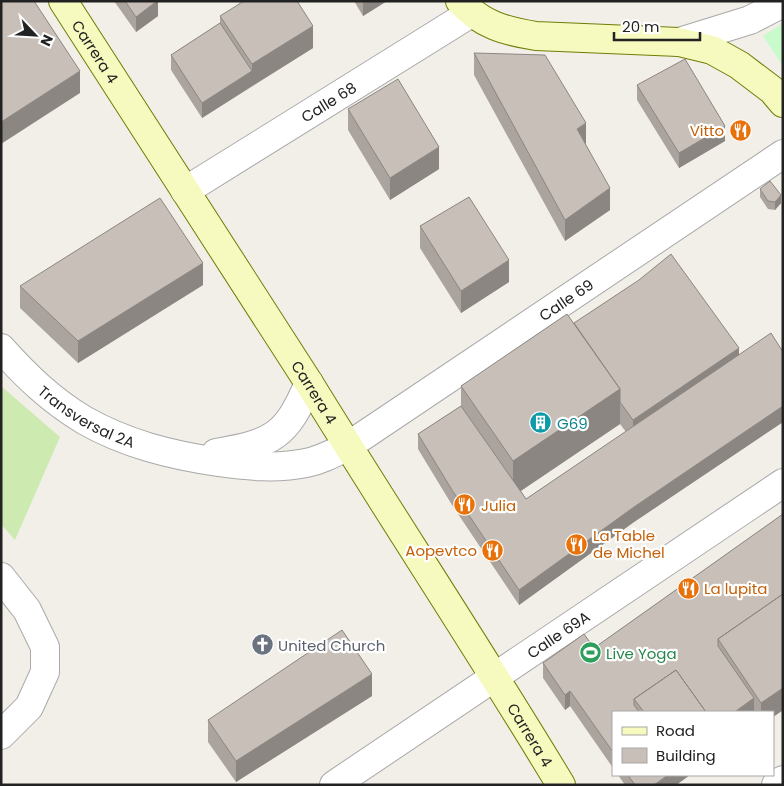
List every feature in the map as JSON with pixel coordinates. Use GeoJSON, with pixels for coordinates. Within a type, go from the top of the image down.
{"type":"FeatureCollection","features":[{"type":"Feature","properties":{"kind":"street","name":"Carrera 4"},"geometry":{"type":"LineString","coordinates":[[63,1],[496,677],[561,785]]}},
{"type":"Feature","properties":{"kind":"street"},"geometry":{"type":"LineString","coordinates":[[679,42],[750,20],[783,3]]}},
{"type":"Feature","properties":{"kind":"street","name":"Calle 68"},"geometry":{"type":"LineString","coordinates":[[185,192],[466,7]]}},
{"type":"Feature","properties":{"kind":"street"},"geometry":{"type":"LineString","coordinates":[[466,7],[496,28],[516,33],[536,36],[679,42],[712,50],[739,65],[772,90],[783,103]]}},
{"type":"Feature","properties":{"kind":"street","name":"Calle 69"},"geometry":{"type":"LineString","coordinates":[[348,446],[783,154]]}},
{"type":"Feature","properties":{"kind":"street","name":"Transversal 2A"},"geometry":{"type":"LineString","coordinates":[[1,348],[28,379],[56,402],[111,434],[148,448],[190,458],[243,465],[286,466],[307,463],[348,446]]}},
{"type":"Feature","properties":{"kind":"street","name":"Transversal 2A"},"geometry":{"type":"LineString","coordinates":[[190,458],[248,448],[268,440],[285,427],[298,407],[309,383]]}},
{"type":"Feature","properties":{"kind":"street","name":"Calle 69A"},"geometry":{"type":"LineString","coordinates":[[334,785],[783,483]]}},
{"type":"Feature","properties":{"kind":"street"},"geometry":{"type":"LineString","coordinates":[[1,577],[27,610],[45,647],[45,672],[29,707],[1,735]]}},
{"type":"Feature","properties":{"kind":"street"},"geometry":{"type":"LineString","coordinates":[[776,785],[783,780]]}},
{"type":"Feature","properties":{"kind":"green space"},"geometry":{"type":"Polygon","coordinates":[[[783,23],[783,66],[763,36],[783,23]]]}},
{"type":"Feature","properties":{"kind":"green space"},"geometry":{"type":"Polygon","coordinates":[[[1,386],[60,437],[15,540],[1,524],[1,386]]]}},
{"type":"Feature","properties":{"kind":"building"},"geometry":{"type":"Polygon","coordinates":[[[1,1],[34,1],[80,71],[1,122],[1,1]]]}},
{"type":"Feature","properties":{"kind":"building"},"geometry":{"type":"Polygon","coordinates":[[[125,1],[157,1],[136,17],[125,1]]]}},
{"type":"Feature","properties":{"kind":"building"},"geometry":{"type":"Polygon","coordinates":[[[244,1],[297,1],[313,26],[252,64],[220,16],[244,1]]]}},
{"type":"Feature","properties":{"kind":"building"},"geometry":{"type":"Polygon","coordinates":[[[220,23],[252,71],[202,103],[171,55],[220,23]]]}},
{"type":"Feature","properties":{"kind":"building"},"geometry":{"type":"Polygon","coordinates":[[[474,53],[545,55],[586,123],[577,129],[610,188],[565,220],[474,53]]]}},
{"type":"Feature","properties":{"kind":"building"},"geometry":{"type":"Polygon","coordinates":[[[685,59],[725,126],[679,153],[637,85],[685,59]]]}},
{"type":"Feature","properties":{"kind":"building"},"geometry":{"type":"Polygon","coordinates":[[[398,79],[439,147],[390,178],[348,109],[398,79]]]}},
{"type":"Feature","properties":{"kind":"building"},"geometry":{"type":"Polygon","coordinates":[[[770,181],[781,195],[775,202],[768,201],[760,189],[770,181]]]}},
{"type":"Feature","properties":{"kind":"building"},"geometry":{"type":"Polygon","coordinates":[[[469,197],[509,260],[461,291],[420,226],[469,197]]]}},
{"type":"Feature","properties":{"kind":"building"},"geometry":{"type":"Polygon","coordinates":[[[160,198],[203,263],[78,341],[20,286],[160,198]]]}},
{"type":"Feature","properties":{"kind":"building"},"geometry":{"type":"Polygon","coordinates":[[[671,254],[739,348],[633,420],[620,402],[620,389],[574,323],[639,280],[671,254]]]}},
{"type":"Feature","properties":{"kind":"building"},"geometry":{"type":"Polygon","coordinates":[[[567,314],[620,389],[513,461],[461,386],[567,314]]]}},
{"type":"Feature","properties":{"kind":"building"},"geometry":{"type":"Polygon","coordinates":[[[771,333],[783,352],[783,406],[634,507],[519,590],[452,490],[418,434],[461,406],[526,499],[771,333]]]}},
{"type":"Feature","properties":{"kind":"building"},"geometry":{"type":"Polygon","coordinates":[[[783,514],[783,594],[718,639],[718,646],[754,698],[736,711],[705,711],[676,670],[634,699],[634,705],[638,711],[612,711],[612,751],[570,691],[565,695],[543,663],[584,634],[594,648],[783,514]]]}},
{"type":"Feature","properties":{"kind":"building"},"geometry":{"type":"Polygon","coordinates":[[[783,594],[783,688],[761,703],[718,639],[783,594]]]}},
{"type":"Feature","properties":{"kind":"building"},"geometry":{"type":"Polygon","coordinates":[[[342,630],[372,674],[236,761],[208,720],[342,630]]]}},
{"type":"Feature","properties":{"kind":"building"},"geometry":{"type":"Polygon","coordinates":[[[676,670],[705,711],[643,711],[634,699],[676,670]]]}},
{"type":"Feature","properties":{"kind":"building"},"geometry":{"type":"Polygon","coordinates":[[[629,776],[667,776],[654,785],[635,785],[629,776]]]}},
{"type":"Feature","properties":{"kind":"place","name":"Vitto"},"geometry":{"type":"Point","coordinates":[740,130]}},
{"type":"Feature","properties":{"kind":"place","name":"G69"},"geometry":{"type":"Point","coordinates":[541,423]}},
{"type":"Feature","properties":{"kind":"place","name":"Julia"},"geometry":{"type":"Point","coordinates":[465,505]}},
{"type":"Feature","properties":{"kind":"place","name":"La Table de Michel"},"geometry":{"type":"Point","coordinates":[577,544]}},
{"type":"Feature","properties":{"kind":"place","name":"Aopevtco"},"geometry":{"type":"Point","coordinates":[493,550]}},
{"type":"Feature","properties":{"kind":"place","name":"La lupita"},"geometry":{"type":"Point","coordinates":[688,588]}},
{"type":"Feature","properties":{"kind":"place","name":"United Church"},"geometry":{"type":"Point","coordinates":[262,645]}},
{"type":"Feature","properties":{"kind":"place","name":"Live Yoga"},"geometry":{"type":"Point","coordinates":[590,653]}}]}
